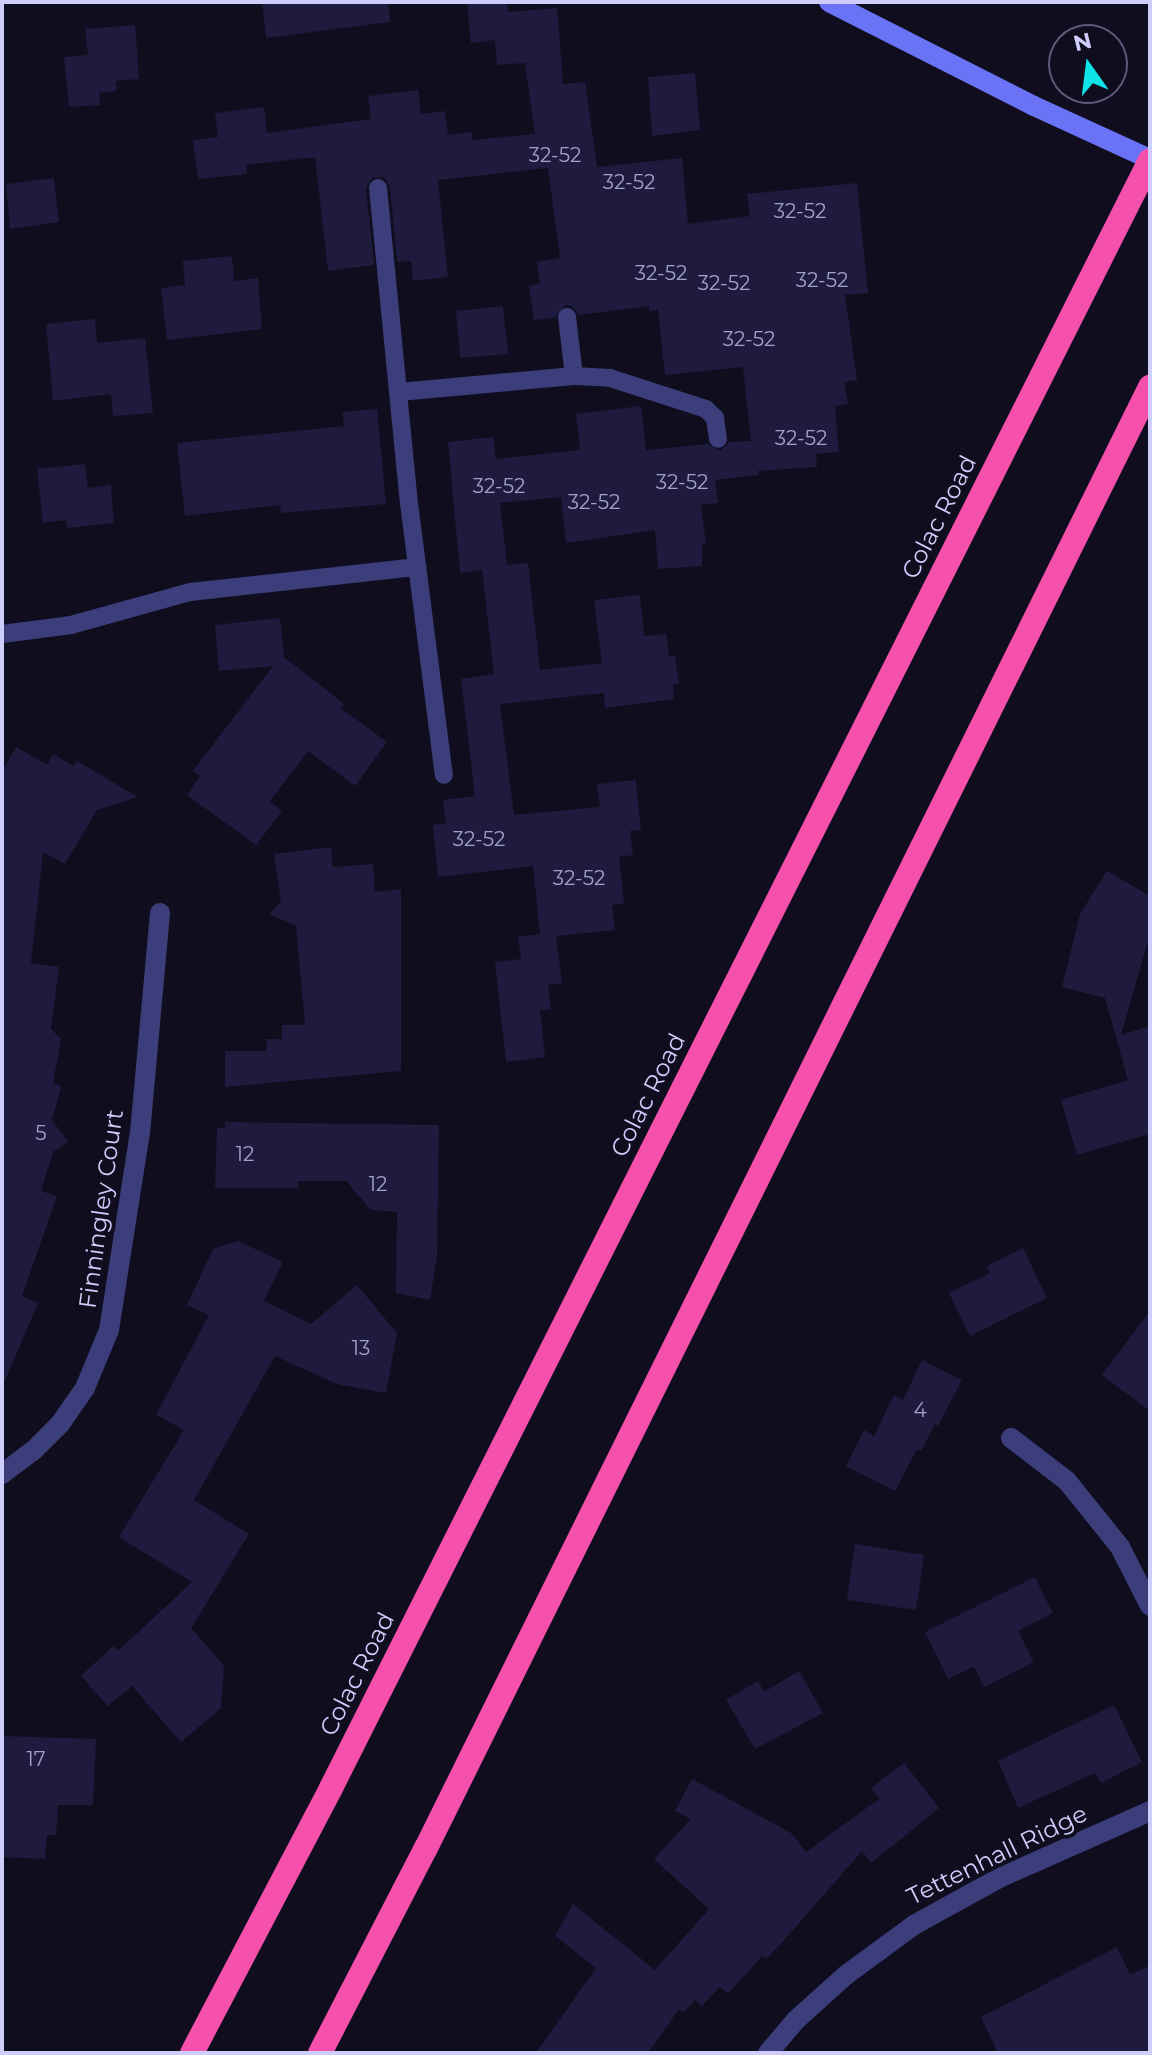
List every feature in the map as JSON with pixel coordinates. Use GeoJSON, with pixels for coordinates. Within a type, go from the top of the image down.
{"type":"FeatureCollection","features":[{"type":"Feature","properties":{"kind":"highway","name":"Colac Road"},"geometry":{"type":"LineString","coordinates":[[192,2053],[331,1788],[1150,160]]}},
{"type":"Feature","properties":{"kind":"highway"},"geometry":{"type":"LineString","coordinates":[[320,2053],[441,1819],[1150,387]]}},
{"type":"Feature","properties":{"kind":"street"},"geometry":{"type":"LineString","coordinates":[[829,2],[1034,106],[1150,160]]}},
{"type":"Feature","properties":{"kind":"street","name":"Finningley Court"},"geometry":{"type":"LineString","coordinates":[[2,1474],[33,1451],[60,1424],[85,1388],[109,1330],[140,1133],[160,913]]}},
{"type":"Feature","properties":{"kind":"street"},"geometry":{"type":"LineString","coordinates":[[1011,1438],[1067,1481],[1120,1547],[1150,1606]]}},
{"type":"Feature","properties":{"kind":"street","name":"Tettenhall Ridge"},"geometry":{"type":"LineString","coordinates":[[768,2053],[796,2020],[846,1975],[914,1925],[999,1878],[1150,1811]]}},
{"type":"Feature","properties":{"kind":"lane"},"geometry":{"type":"LineString","coordinates":[[378,188],[418,567],[444,775]]}},
{"type":"Feature","properties":{"kind":"lane"},"geometry":{"type":"LineString","coordinates":[[567,317],[574,376]]}},
{"type":"Feature","properties":{"kind":"lane"},"geometry":{"type":"LineString","coordinates":[[399,392],[574,376],[622,380],[706,409],[715,418],[718,439]]}},
{"type":"Feature","properties":{"kind":"lane"},"geometry":{"type":"LineString","coordinates":[[2,634],[71,625],[190,592],[418,567]]}},
{"type":"Feature","properties":{"kind":"building"},"geometry":{"type":"Polygon","coordinates":[[[262,2],[388,2],[390,22],[266,38],[262,2]]]}},
{"type":"Feature","properties":{"kind":"building"},"geometry":{"type":"Polygon","coordinates":[[[467,2],[507,2],[508,12],[557,8],[563,84],[585,82],[597,167],[682,158],[688,224],[750,216],[747,194],[857,183],[868,293],[845,295],[857,380],[844,382],[848,404],[835,406],[839,452],[816,454],[817,467],[758,471],[758,475],[715,480],[718,503],[701,505],[706,544],[702,544],[702,566],[658,569],[655,530],[566,543],[561,497],[500,503],[507,565],[528,563],[540,670],[602,663],[594,600],[640,595],[644,636],[666,634],[669,656],[675,656],[679,684],[673,685],[674,699],[605,708],[604,693],[500,704],[514,815],[600,807],[597,784],[636,780],[641,830],[630,831],[633,855],[619,857],[624,904],[612,905],[615,930],[556,936],[562,983],[548,985],[551,1009],[540,1010],[545,1057],[506,1062],[495,962],[521,959],[518,937],[540,934],[533,866],[438,877],[433,825],[446,823],[443,800],[475,796],[461,679],[494,674],[482,570],[460,573],[448,442],[493,437],[496,459],[580,450],[576,414],[641,406],[646,450],[708,444],[720,451],[729,442],[751,441],[743,367],[665,375],[658,310],[650,311],[649,306],[579,315],[572,306],[565,305],[555,318],[534,320],[529,286],[540,284],[537,262],[560,258],[548,168],[438,180],[448,277],[413,281],[411,261],[397,262],[390,187],[384,177],[372,178],[366,188],[374,265],[328,271],[315,157],[246,165],[247,174],[198,179],[193,140],[218,137],[215,113],[264,107],[267,133],[371,119],[368,96],[418,90],[421,114],[445,111],[448,135],[472,132],[472,140],[535,134],[525,63],[497,65],[495,40],[471,43],[467,2]]]}},
{"type":"Feature","properties":{"kind":"building"},"geometry":{"type":"Polygon","coordinates":[[[135,25],[139,79],[116,81],[117,91],[99,93],[100,105],[69,107],[64,57],[88,55],[85,29],[135,25]]]}},
{"type":"Feature","properties":{"kind":"building"},"geometry":{"type":"Polygon","coordinates":[[[695,73],[700,130],[652,136],[648,77],[695,73]]]}},
{"type":"Feature","properties":{"kind":"building"},"geometry":{"type":"Polygon","coordinates":[[[54,178],[59,222],[10,229],[6,184],[54,178]]]}},
{"type":"Feature","properties":{"kind":"building"},"geometry":{"type":"Polygon","coordinates":[[[232,256],[234,281],[258,278],[262,329],[167,340],[161,288],[185,285],[183,261],[232,256]]]}},
{"type":"Feature","properties":{"kind":"building"},"geometry":{"type":"Polygon","coordinates":[[[503,306],[508,354],[460,358],[456,311],[503,306]]]}},
{"type":"Feature","properties":{"kind":"building"},"geometry":{"type":"Polygon","coordinates":[[[95,319],[97,343],[145,338],[153,413],[113,416],[111,394],[53,401],[46,324],[95,319]]]}},
{"type":"Feature","properties":{"kind":"building"},"geometry":{"type":"Polygon","coordinates":[[[377,409],[386,504],[281,513],[280,505],[185,516],[177,443],[344,426],[342,412],[377,409]]]}},
{"type":"Feature","properties":{"kind":"building"},"geometry":{"type":"Polygon","coordinates":[[[85,464],[88,488],[111,485],[114,523],[67,528],[66,520],[43,523],[37,469],[85,464]]]}},
{"type":"Feature","properties":{"kind":"building"},"geometry":{"type":"Polygon","coordinates":[[[280,618],[284,657],[344,704],[341,708],[387,742],[355,786],[308,751],[270,801],[282,811],[256,845],[187,795],[200,776],[193,771],[273,666],[219,671],[215,625],[280,618]]]}},
{"type":"Feature","properties":{"kind":"building"},"geometry":{"type":"Polygon","coordinates":[[[16,747],[47,765],[53,754],[74,766],[77,761],[138,797],[97,810],[65,864],[43,852],[31,963],[59,967],[51,1029],[61,1039],[53,1083],[61,1086],[52,1120],[68,1142],[53,1152],[41,1191],[57,1196],[22,1296],[38,1303],[2,1387],[2,771],[16,747]]]}},
{"type":"Feature","properties":{"kind":"building"},"geometry":{"type":"Polygon","coordinates":[[[331,847],[333,867],[373,864],[375,892],[401,889],[401,1071],[225,1087],[225,1051],[267,1051],[266,1039],[282,1039],[282,1025],[305,1025],[296,926],[269,914],[281,901],[274,854],[331,847]]]}},
{"type":"Feature","properties":{"kind":"building"},"geometry":{"type":"Polygon","coordinates":[[[1107,871],[1150,896],[1150,934],[1121,1035],[1150,1026],[1150,1134],[1077,1155],[1061,1100],[1128,1080],[1105,998],[1062,987],[1080,914],[1107,871]]]}},
{"type":"Feature","properties":{"kind":"building"},"geometry":{"type":"Polygon","coordinates":[[[225,1122],[439,1125],[437,1256],[430,1300],[396,1293],[397,1212],[371,1210],[346,1181],[298,1181],[298,1188],[215,1188],[217,1128],[225,1128],[225,1122]]]}},
{"type":"Feature","properties":{"kind":"building"},"geometry":{"type":"Polygon","coordinates":[[[238,1241],[283,1262],[264,1301],[311,1324],[357,1285],[397,1333],[386,1393],[337,1384],[275,1356],[194,1500],[249,1534],[191,1628],[224,1666],[221,1708],[181,1742],[132,1686],[108,1706],[81,1676],[113,1646],[118,1651],[192,1582],[119,1537],[184,1430],[156,1415],[209,1315],[187,1305],[213,1249],[238,1241]]]}},
{"type":"Feature","properties":{"kind":"building"},"geometry":{"type":"Polygon","coordinates":[[[1023,1248],[1047,1298],[970,1336],[949,1293],[990,1273],[987,1266],[1023,1248]]]}},
{"type":"Feature","properties":{"kind":"building"},"geometry":{"type":"Polygon","coordinates":[[[1150,1311],[1150,1411],[1102,1375],[1150,1311]]]}},
{"type":"Feature","properties":{"kind":"building"},"geometry":{"type":"Polygon","coordinates":[[[922,1360],[962,1380],[938,1426],[935,1424],[921,1451],[917,1449],[895,1491],[846,1466],[864,1430],[874,1436],[894,1395],[903,1400],[922,1360]]]}},
{"type":"Feature","properties":{"kind":"building"},"geometry":{"type":"Polygon","coordinates":[[[855,1544],[924,1555],[916,1610],[847,1600],[855,1544]]]}},
{"type":"Feature","properties":{"kind":"building"},"geometry":{"type":"Polygon","coordinates":[[[1035,1577],[1053,1613],[1018,1631],[1034,1662],[984,1687],[974,1667],[948,1679],[925,1632],[1035,1577]]]}},
{"type":"Feature","properties":{"kind":"building"},"geometry":{"type":"Polygon","coordinates":[[[799,1671],[823,1713],[755,1749],[726,1700],[758,1681],[764,1692],[799,1671]]]}},
{"type":"Feature","properties":{"kind":"building"},"geometry":{"type":"Polygon","coordinates":[[[1114,1705],[1142,1762],[1101,1783],[1095,1773],[1018,1808],[998,1761],[1114,1705]]]}},
{"type":"Feature","properties":{"kind":"building"},"geometry":{"type":"Polygon","coordinates":[[[2,1736],[96,1739],[93,1805],[58,1805],[56,1835],[47,1835],[45,1859],[2,1857],[2,1736]]]}},
{"type":"Feature","properties":{"kind":"building"},"geometry":{"type":"Polygon","coordinates":[[[904,1763],[939,1808],[871,1863],[862,1851],[787,1937],[766,1959],[762,1956],[728,1994],[720,1987],[702,2006],[695,2000],[683,2013],[679,2009],[648,2053],[536,2053],[596,1968],[555,1936],[573,1904],[655,1970],[709,1909],[654,1859],[691,1819],[675,1811],[692,1779],[791,1833],[806,1852],[879,1799],[871,1788],[904,1763]]]}},
{"type":"Feature","properties":{"kind":"building"},"geometry":{"type":"Polygon","coordinates":[[[1117,1947],[1130,1975],[1150,1965],[1150,2053],[998,2053],[981,2017],[1117,1947]]]}}]}
